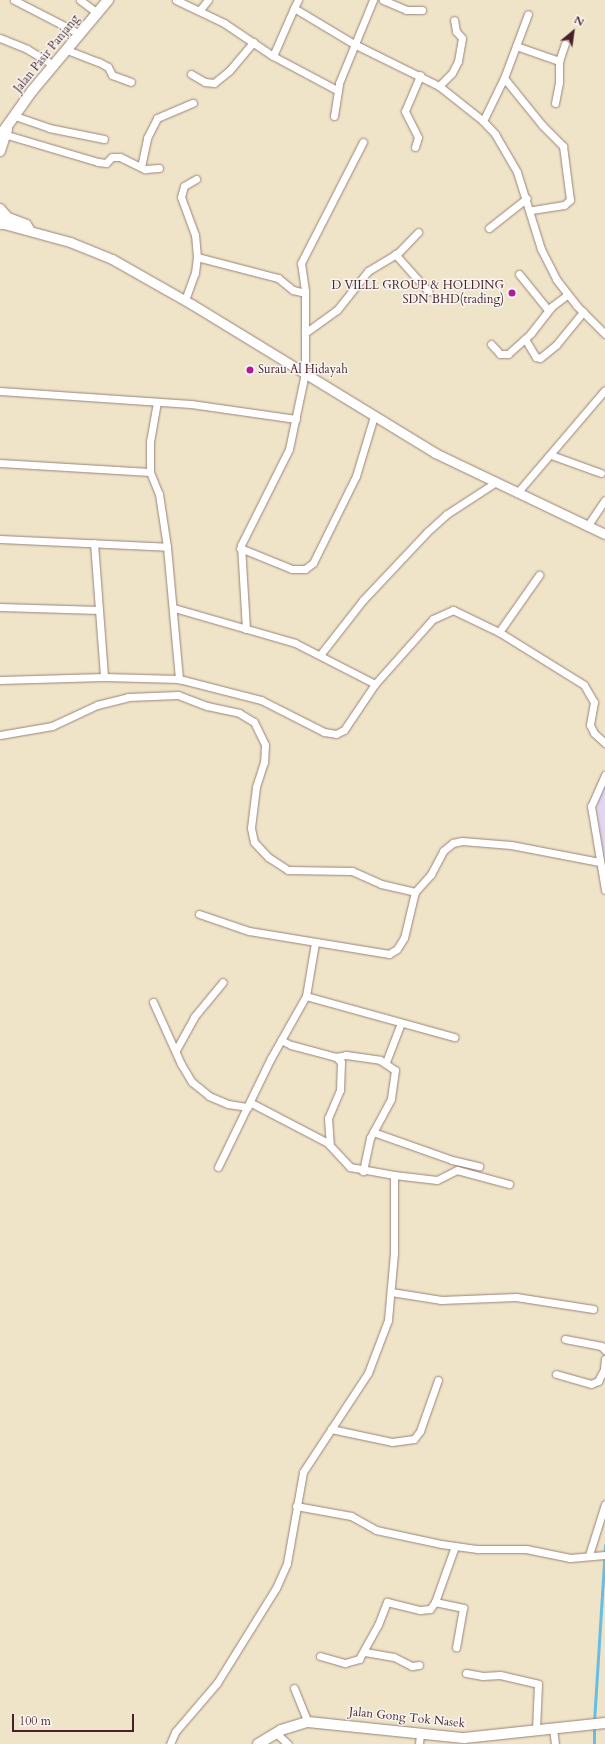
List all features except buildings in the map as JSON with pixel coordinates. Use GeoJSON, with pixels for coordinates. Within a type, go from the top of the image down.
{"type":"FeatureCollection","features":[{"type":"Feature","properties":{"kind":"main road","name":"Jalan Pasir Panjang"},"geometry":{"type":"LineString","coordinates":[[15,116],[54,64],[108,0]]}},
{"type":"Feature","properties":{"kind":"main road"},"geometry":{"type":"LineString","coordinates":[[0,151],[5,133],[15,116]]}},
{"type":"Feature","properties":{"kind":"main road","name":"Jalan Gong Tok Nasek"},"geometry":{"type":"LineString","coordinates":[[258,1744],[293,1725],[308,1722],[419,1739],[464,1738],[605,1723]]}},
{"type":"Feature","properties":{"kind":"street"},"geometry":{"type":"LineString","coordinates":[[14,0],[80,34]]}},
{"type":"Feature","properties":{"kind":"street"},"geometry":{"type":"LineString","coordinates":[[80,0],[97,13]]}},
{"type":"Feature","properties":{"kind":"street"},"geometry":{"type":"LineString","coordinates":[[176,0],[199,11],[253,42],[273,56],[337,90]]}},
{"type":"Feature","properties":{"kind":"street"},"geometry":{"type":"LineString","coordinates":[[199,11],[208,0]]}},
{"type":"Feature","properties":{"kind":"street"},"geometry":{"type":"LineString","coordinates":[[273,56],[298,0]]}},
{"type":"Feature","properties":{"kind":"street"},"geometry":{"type":"LineString","coordinates":[[334,116],[337,107],[337,90],[354,44],[373,0]]}},
{"type":"Feature","properties":{"kind":"street"},"geometry":{"type":"LineString","coordinates":[[383,0],[406,10],[422,10]]}},
{"type":"Feature","properties":{"kind":"street"},"geometry":{"type":"LineString","coordinates":[[294,8],[354,44],[420,75],[439,86],[483,121],[508,154],[527,198],[541,249],[567,295],[605,333]]}},
{"type":"Feature","properties":{"kind":"street"},"geometry":{"type":"LineString","coordinates":[[483,121],[504,78],[528,14]]}},
{"type":"Feature","properties":{"kind":"street"},"geometry":{"type":"LineString","coordinates":[[439,86],[452,73],[458,61],[462,38],[455,29],[454,20]]}},
{"type":"Feature","properties":{"kind":"street"},"geometry":{"type":"LineString","coordinates":[[0,38],[20,45],[54,64]]}},
{"type":"Feature","properties":{"kind":"street"},"geometry":{"type":"LineString","coordinates":[[191,74],[205,82],[214,83],[229,71],[253,42]]}},
{"type":"Feature","properties":{"kind":"street"},"geometry":{"type":"LineString","coordinates":[[555,103],[559,82],[559,61],[565,44]]}},
{"type":"Feature","properties":{"kind":"street"},"geometry":{"type":"LineString","coordinates":[[516,46],[559,61]]}},
{"type":"Feature","properties":{"kind":"street"},"geometry":{"type":"LineString","coordinates":[[67,50],[99,62],[108,67],[112,75],[131,82]]}},
{"type":"Feature","properties":{"kind":"street"},"geometry":{"type":"LineString","coordinates":[[415,147],[418,137],[405,111],[420,75]]}},
{"type":"Feature","properties":{"kind":"street"},"geometry":{"type":"LineString","coordinates":[[504,78],[542,125],[563,146],[570,200],[564,205],[531,210]]}},
{"type":"Feature","properties":{"kind":"street"},"geometry":{"type":"LineString","coordinates":[[141,167],[147,138],[157,118],[193,103]]}},
{"type":"Feature","properties":{"kind":"street"},"geometry":{"type":"LineString","coordinates":[[15,116],[49,128],[104,139]]}},
{"type":"Feature","properties":{"kind":"street"},"geometry":{"type":"LineString","coordinates":[[5,133],[98,162],[106,163],[112,157],[120,157],[141,167],[159,168]]}},
{"type":"Feature","properties":{"kind":"street"},"geometry":{"type":"LineString","coordinates":[[246,629],[240,548],[289,449],[305,373],[305,293],[300,267],[302,258],[363,142]]}},
{"type":"Feature","properties":{"kind":"street"},"geometry":{"type":"LineString","coordinates":[[184,300],[195,273],[197,257],[195,235],[182,197],[184,186],[196,179]]}},
{"type":"Feature","properties":{"kind":"street"},"geometry":{"type":"LineString","coordinates":[[489,228],[527,198]]}},
{"type":"Feature","properties":{"kind":"street"},"geometry":{"type":"LineString","coordinates":[[2,218],[23,230],[30,229],[112,258],[305,373],[435,453],[605,534]]}},
{"type":"Feature","properties":{"kind":"street"},"geometry":{"type":"LineString","coordinates":[[305,333],[343,304],[368,272],[395,254],[418,232]]}},
{"type":"Feature","properties":{"kind":"street"},"geometry":{"type":"LineString","coordinates":[[395,254],[428,291]]}},
{"type":"Feature","properties":{"kind":"street"},"geometry":{"type":"LineString","coordinates":[[197,257],[278,278],[293,290],[305,293]]}},
{"type":"Feature","properties":{"kind":"street"},"geometry":{"type":"LineString","coordinates":[[518,274],[548,310]]}},
{"type":"Feature","properties":{"kind":"street"},"geometry":{"type":"LineString","coordinates":[[491,344],[497,352],[506,355],[525,339],[548,310],[567,295]]}},
{"type":"Feature","properties":{"kind":"street"},"geometry":{"type":"LineString","coordinates":[[525,339],[536,357],[540,358],[556,345],[583,312]]}},
{"type":"Feature","properties":{"kind":"street"},"geometry":{"type":"LineString","coordinates":[[517,493],[551,456],[577,420],[605,390]]}},
{"type":"Feature","properties":{"kind":"street"},"geometry":{"type":"LineString","coordinates":[[0,391],[191,404],[296,419]]}},
{"type":"Feature","properties":{"kind":"street"},"geometry":{"type":"LineString","coordinates":[[157,402],[150,441],[150,472],[159,494],[167,547],[174,608],[179,679]]}},
{"type":"Feature","properties":{"kind":"street"},"geometry":{"type":"LineString","coordinates":[[240,548],[292,569],[305,569],[313,563],[356,476],[374,416]]}},
{"type":"Feature","properties":{"kind":"street"},"geometry":{"type":"LineString","coordinates":[[551,456],[601,473]]}},
{"type":"Feature","properties":{"kind":"street"},"geometry":{"type":"LineString","coordinates":[[0,463],[150,472]]}},
{"type":"Feature","properties":{"kind":"street"},"geometry":{"type":"LineString","coordinates":[[320,655],[363,600],[422,538],[447,514],[496,482]]}},
{"type":"Feature","properties":{"kind":"street"},"geometry":{"type":"LineString","coordinates":[[588,525],[605,500]]}},
{"type":"Feature","properties":{"kind":"street"},"geometry":{"type":"LineString","coordinates":[[0,538],[167,547]]}},
{"type":"Feature","properties":{"kind":"street"},"geometry":{"type":"LineString","coordinates":[[94,543],[104,677]]}},
{"type":"Feature","properties":{"kind":"street"},"geometry":{"type":"LineString","coordinates":[[499,632],[540,575]]}},
{"type":"Feature","properties":{"kind":"street"},"geometry":{"type":"LineString","coordinates":[[0,607],[99,610]]}},
{"type":"Feature","properties":{"kind":"street"},"geometry":{"type":"LineString","coordinates":[[174,608],[295,643],[374,684]]}},
{"type":"Feature","properties":{"kind":"street"},"geometry":{"type":"LineString","coordinates":[[0,680],[104,677],[179,679],[261,700],[324,732],[336,734],[344,730],[374,684],[433,619],[449,610],[499,632],[584,685],[594,702],[590,725],[605,743]]}},
{"type":"Feature","properties":{"kind":"street"},"geometry":{"type":"LineString","coordinates":[[0,735],[52,726],[97,705],[128,698],[178,695],[207,706],[239,713],[254,722],[265,745],[264,762],[256,787],[251,828],[254,842],[268,857],[288,870],[352,871],[380,884],[415,892]]}},
{"type":"Feature","properties":{"kind":"street"},"geometry":{"type":"LineString","coordinates":[[605,775],[591,806],[599,862],[605,890]]}},
{"type":"Feature","properties":{"kind":"street"},"geometry":{"type":"LineString","coordinates":[[200,914],[249,931],[315,943],[392,953],[404,938],[415,892],[431,874],[447,846],[462,841],[529,848],[588,862],[599,862]]}},
{"type":"Feature","properties":{"kind":"street"},"geometry":{"type":"LineString","coordinates":[[218,1167],[281,1040],[306,996],[315,943]]}},
{"type":"Feature","properties":{"kind":"street"},"geometry":{"type":"LineString","coordinates":[[176,1050],[194,1017],[224,982]]}},
{"type":"Feature","properties":{"kind":"street"},"geometry":{"type":"LineString","coordinates":[[306,996],[454,1037]]}},
{"type":"Feature","properties":{"kind":"street"},"geometry":{"type":"LineString","coordinates":[[153,1002],[187,1075],[198,1087],[224,1102],[249,1105],[330,1145],[348,1165],[363,1171],[437,1180],[457,1170],[509,1184]]}},
{"type":"Feature","properties":{"kind":"street"},"geometry":{"type":"LineString","coordinates":[[386,1062],[401,1023]]}},
{"type":"Feature","properties":{"kind":"street"},"geometry":{"type":"LineString","coordinates":[[281,1040],[291,1045],[336,1057],[346,1055],[386,1062],[395,1070],[393,1092],[389,1104],[373,1132],[363,1171]]}},
{"type":"Feature","properties":{"kind":"street"},"geometry":{"type":"LineString","coordinates":[[330,1145],[328,1118],[340,1090],[342,1070],[341,1062],[336,1057]]}},
{"type":"Feature","properties":{"kind":"street"},"geometry":{"type":"LineString","coordinates":[[373,1132],[452,1160],[479,1166]]}},
{"type":"Feature","properties":{"kind":"street"},"geometry":{"type":"LineString","coordinates":[[170,1744],[175,1732],[217,1683],[276,1588],[287,1563],[303,1472],[373,1363],[388,1320],[394,1253],[394,1175]]}},
{"type":"Feature","properties":{"kind":"street"},"geometry":{"type":"LineString","coordinates":[[391,1292],[441,1300],[516,1296],[593,1309]]}},
{"type":"Feature","properties":{"kind":"street"},"geometry":{"type":"LineString","coordinates":[[565,1339],[601,1346],[605,1350]]}},
{"type":"Feature","properties":{"kind":"street"},"geometry":{"type":"LineString","coordinates":[[556,1374],[591,1384],[598,1380],[604,1368],[605,1360]]}},
{"type":"Feature","properties":{"kind":"street"},"geometry":{"type":"LineString","coordinates":[[331,1429],[392,1442],[414,1439],[420,1431],[438,1380]]}},
{"type":"Feature","properties":{"kind":"street"},"geometry":{"type":"LineString","coordinates":[[592,1554],[605,1504]]}},
{"type":"Feature","properties":{"kind":"street"},"geometry":{"type":"LineString","coordinates":[[296,1506],[351,1516],[376,1530],[455,1546],[526,1549],[570,1558],[592,1554],[605,1555]]}},
{"type":"Feature","properties":{"kind":"street"},"geometry":{"type":"LineString","coordinates":[[320,1656],[345,1663],[356,1661],[365,1652],[387,1602],[426,1611],[435,1602],[455,1546]]}},
{"type":"Feature","properties":{"kind":"street"},"geometry":{"type":"LineString","coordinates":[[435,1602],[463,1608],[456,1647]]}},
{"type":"Feature","properties":{"kind":"street"},"geometry":{"type":"LineString","coordinates":[[365,1652],[394,1657],[412,1666],[419,1665]]}},
{"type":"Feature","properties":{"kind":"street"},"geometry":{"type":"LineString","coordinates":[[466,1673],[483,1676],[500,1675],[538,1684],[540,1690],[536,1730]]}},
{"type":"Feature","properties":{"kind":"street"},"geometry":{"type":"LineString","coordinates":[[294,1688],[308,1722]]}},
{"type":"Feature","properties":{"kind":"street"},"geometry":{"type":"LineString","coordinates":[[553,1728],[555,1744]]}},
{"type":"Feature","properties":{"kind":"street"},"geometry":{"type":"LineString","coordinates":[[276,1733],[288,1744]]}},
{"type":"Feature","properties":{"kind":"shaded area"},"geometry":{"type":"Polygon","coordinates":[[[605,785],[605,878],[597,800],[605,785]]]}},
{"type":"Feature","properties":{"kind":"waterway"},"geometry":{"type":"LineString","coordinates":[[594,1722],[605,1545]]}},
{"type":"Feature","properties":{"kind":"waterway"},"geometry":{"type":"LineString","coordinates":[[594,1727],[594,1744]]}},
{"type":"Feature","properties":{"kind":"place","name":"D VILLL GROUP & HOLDING SDN BHD(trading)"},"geometry":{"type":"Point","coordinates":[512,293]}},
{"type":"Feature","properties":{"kind":"place","name":"Surau Al Hidayah"},"geometry":{"type":"Point","coordinates":[250,370]}}]}
